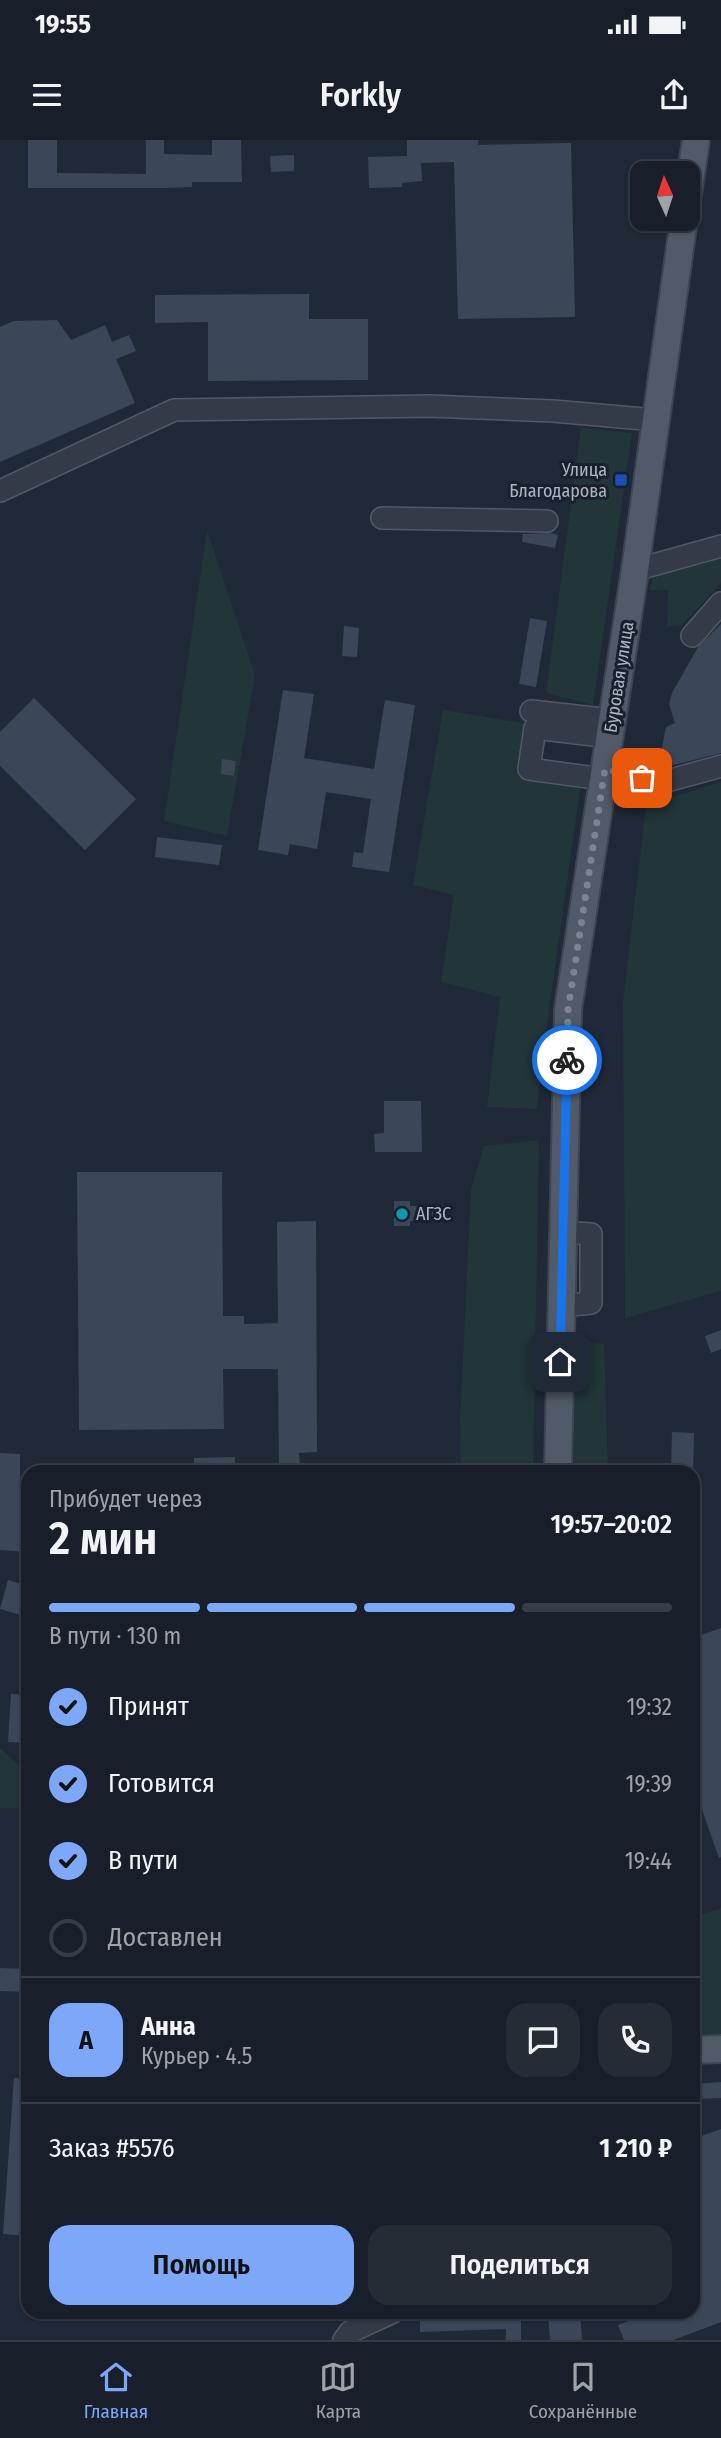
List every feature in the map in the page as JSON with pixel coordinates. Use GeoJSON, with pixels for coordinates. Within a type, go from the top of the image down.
{"type":"FeatureCollection","features":[{"type":"Feature","properties":{"kind":"main road"},"geometry":{"type":"LineString","coordinates":[[693,161],[696,140]]}},
{"type":"Feature","properties":{"kind":"main road","name":"Буровая улица"},"geometry":{"type":"LineString","coordinates":[[558,1465],[568,1010],[635,570],[682,231]]}},
{"type":"Feature","properties":{"kind":"main road"},"geometry":{"type":"LineString","coordinates":[[700,2050],[721,2049]]}},
{"type":"Feature","properties":{"kind":"street"},"geometry":{"type":"LineString","coordinates":[[0,491],[174,410],[429,406],[553,411],[655,420]]}},
{"type":"Feature","properties":{"kind":"street"},"geometry":{"type":"LineString","coordinates":[[382,518],[547,521]]}},
{"type":"Feature","properties":{"kind":"street"},"geometry":{"type":"LineString","coordinates":[[635,570],[721,546]]}},
{"type":"Feature","properties":{"kind":"street"},"geometry":{"type":"LineString","coordinates":[[692,636],[721,603]]}},
{"type":"Feature","properties":{"kind":"street"},"geometry":{"type":"LineString","coordinates":[[531,710],[611,729]]}},
{"type":"Feature","properties":{"kind":"street"},"geometry":{"type":"LineString","coordinates":[[611,729],[536,728],[529,769],[604,774],[660,783],[721,766]]}},
{"type":"Feature","properties":{"kind":"street"},"geometry":{"type":"LineString","coordinates":[[344,2340],[350,2332],[378,2319]]}},
{"type":"Feature","properties":{"kind":"green space"},"geometry":{"type":"Polygon","coordinates":[[[581,428],[632,433],[593,705],[546,693],[581,428]]]}},
{"type":"Feature","properties":{"kind":"green space"},"geometry":{"type":"Polygon","coordinates":[[[207,530],[255,675],[227,836],[164,821],[207,530]]]}},
{"type":"Feature","properties":{"kind":"green space"},"geometry":{"type":"Polygon","coordinates":[[[721,555],[721,583],[682,625],[667,627],[668,590],[650,590],[654,573],[721,555]]]}},
{"type":"Feature","properties":{"kind":"green space"},"geometry":{"type":"Polygon","coordinates":[[[443,710],[529,724],[523,778],[581,784],[537,1109],[487,1107],[500,997],[441,982],[454,895],[413,885],[443,710]]]}},
{"type":"Feature","properties":{"kind":"green space"},"geometry":{"type":"Polygon","coordinates":[[[721,782],[721,1291],[625,1318],[623,1001],[646,805],[721,782]]]}},
{"type":"Feature","properties":{"kind":"green space"},"geometry":{"type":"Polygon","coordinates":[[[539,1140],[533,1465],[461,1465],[460,1421],[471,1190],[484,1146],[539,1140]]]}},
{"type":"Feature","properties":{"kind":"green space"},"geometry":{"type":"Polygon","coordinates":[[[576,1342],[604,1344],[608,1465],[573,1465],[576,1342]]]}},
{"type":"Feature","properties":{"kind":"green space"},"geometry":{"type":"Polygon","coordinates":[[[0,1748],[21,1768],[21,1808],[0,1808],[0,1748]]]}},
{"type":"Feature","properties":{"kind":"green space"},"geometry":{"type":"Polygon","coordinates":[[[721,1908],[721,2040],[700,2041],[700,1916],[721,1908]]]}},
{"type":"Feature","properties":{"kind":"building"},"geometry":{"type":"Polygon","coordinates":[[[28,140],[57,140],[57,173],[146,174],[146,140],[164,140],[164,154],[212,155],[212,140],[241,140],[242,182],[192,182],[192,187],[163,188],[28,188],[28,140]]]}},
{"type":"Feature","properties":{"kind":"building"},"geometry":{"type":"Polygon","coordinates":[[[407,140],[478,140],[478,145],[571,143],[575,317],[458,319],[454,162],[421,163],[422,181],[402,183],[402,187],[369,188],[368,157],[407,156],[407,140]]]}},
{"type":"Feature","properties":{"kind":"building"},"geometry":{"type":"Polygon","coordinates":[[[294,155],[294,171],[271,172],[270,156],[294,155]]]}},
{"type":"Feature","properties":{"kind":"building"},"geometry":{"type":"Polygon","coordinates":[[[309,294],[309,319],[368,319],[368,380],[208,381],[208,322],[155,323],[155,295],[309,294]]]}},
{"type":"Feature","properties":{"kind":"building"},"geometry":{"type":"Polygon","coordinates":[[[57,320],[71,340],[105,325],[112,342],[129,335],[136,351],[116,359],[135,403],[0,462],[0,327],[14,321],[57,320]]]}},
{"type":"Feature","properties":{"kind":"building"},"geometry":{"type":"Polygon","coordinates":[[[523,534],[558,535],[555,548],[522,542],[523,534]]]}},
{"type":"Feature","properties":{"kind":"building"},"geometry":{"type":"Polygon","coordinates":[[[530,618],[547,621],[536,687],[519,684],[530,618]]]}},
{"type":"Feature","properties":{"kind":"building"},"geometry":{"type":"Polygon","coordinates":[[[721,624],[721,753],[658,769],[666,727],[675,723],[669,704],[672,693],[698,647],[721,624]]]}},
{"type":"Feature","properties":{"kind":"building"},"geometry":{"type":"Polygon","coordinates":[[[344,626],[359,628],[357,657],[342,656],[344,626]]]}},
{"type":"Feature","properties":{"kind":"building"},"geometry":{"type":"Polygon","coordinates":[[[283,690],[314,694],[304,758],[374,769],[385,700],[415,705],[389,872],[352,867],[354,852],[363,853],[371,799],[326,792],[317,849],[290,844],[288,855],[258,850],[283,690]]]}},
{"type":"Feature","properties":{"kind":"building"},"geometry":{"type":"Polygon","coordinates":[[[34,698],[136,799],[85,850],[0,766],[0,732],[34,698]]]}},
{"type":"Feature","properties":{"kind":"building"},"geometry":{"type":"Polygon","coordinates":[[[222,759],[236,761],[234,776],[221,774],[222,759]]]}},
{"type":"Feature","properties":{"kind":"building"},"geometry":{"type":"Polygon","coordinates":[[[157,837],[222,845],[219,865],[155,857],[157,837]]]}},
{"type":"Feature","properties":{"kind":"building"},"geometry":{"type":"Polygon","coordinates":[[[384,1101],[421,1101],[422,1152],[375,1152],[374,1134],[384,1133],[384,1101]]]}},
{"type":"Feature","properties":{"kind":"building"},"geometry":{"type":"Polygon","coordinates":[[[77,1172],[222,1172],[223,1316],[244,1316],[244,1324],[278,1323],[277,1222],[316,1221],[317,1452],[299,1453],[300,1465],[279,1465],[278,1369],[223,1369],[224,1429],[79,1430],[77,1172]]]}},
{"type":"Feature","properties":{"kind":"building"},"geometry":{"type":"Polygon","coordinates":[[[394,1201],[410,1201],[410,1206],[444,1205],[444,1221],[410,1221],[410,1226],[394,1226],[394,1201]]]}},
{"type":"Feature","properties":{"kind":"building"},"geometry":{"type":"Polygon","coordinates":[[[721,1330],[721,1349],[711,1353],[705,1336],[721,1330]]]}},
{"type":"Feature","properties":{"kind":"building"},"geometry":{"type":"Polygon","coordinates":[[[672,1432],[694,1433],[693,1465],[671,1465],[672,1432]]]}},
{"type":"Feature","properties":{"kind":"building"},"geometry":{"type":"Polygon","coordinates":[[[0,1453],[20,1454],[21,1552],[0,1550],[0,1453]]]}},
{"type":"Feature","properties":{"kind":"building"},"geometry":{"type":"Polygon","coordinates":[[[235,1457],[235,1465],[194,1465],[194,1458],[235,1457]]]}},
{"type":"Feature","properties":{"kind":"building"},"geometry":{"type":"Polygon","coordinates":[[[8,1580],[21,1584],[21,1615],[0,1609],[8,1580]]]}},
{"type":"Feature","properties":{"kind":"building"},"geometry":{"type":"Polygon","coordinates":[[[721,1628],[719,1858],[700,1804],[700,1636],[721,1628]]]}},
{"type":"Feature","properties":{"kind":"building"},"geometry":{"type":"Polygon","coordinates":[[[11,1694],[21,1695],[21,1743],[8,1742],[11,1694]]]}},
{"type":"Feature","properties":{"kind":"building"},"geometry":{"type":"Polygon","coordinates":[[[0,1968],[21,1969],[21,1992],[0,1991],[0,1968]]]}},
{"type":"Feature","properties":{"kind":"building"},"geometry":{"type":"Polygon","coordinates":[[[14,2078],[21,2078],[21,2235],[3,2234],[14,2078]]]}},
{"type":"Feature","properties":{"kind":"building"},"geometry":{"type":"Polygon","coordinates":[[[721,2082],[721,2098],[700,2099],[700,2084],[721,2082]]]}},
{"type":"Feature","properties":{"kind":"building"},"geometry":{"type":"Polygon","coordinates":[[[721,2129],[721,2322],[673,2340],[624,2340],[618,2325],[634,2319],[700,2319],[700,2136],[721,2129]]]}},
{"type":"Feature","properties":{"kind":"building"},"geometry":{"type":"Polygon","coordinates":[[[420,2319],[521,2319],[521,2340],[506,2340],[506,2329],[420,2332],[420,2319]]]}},
{"type":"Feature","properties":{"kind":"building"},"geometry":{"type":"Polygon","coordinates":[[[548,2319],[580,2319],[582,2340],[550,2340],[548,2319]]]}},
{"type":"Feature","properties":{"kind":"way so far"},"geometry":{"type":"LineString","coordinates":[[567,1060],[568,1010],[605,769],[642,778]]}},
{"type":"Feature","properties":{"kind":"place","name":"Улица Благодарова"},"geometry":{"type":"Point","coordinates":[621,480]}},
{"type":"Feature","properties":{"kind":"place","name":"АГЗС"},"geometry":{"type":"Point","coordinates":[402,1214]}},
{"type":"Feature","properties":{"kind":"route"},"geometry":{"type":"LineString","coordinates":[[560,1362],[567,1060]]}}]}
